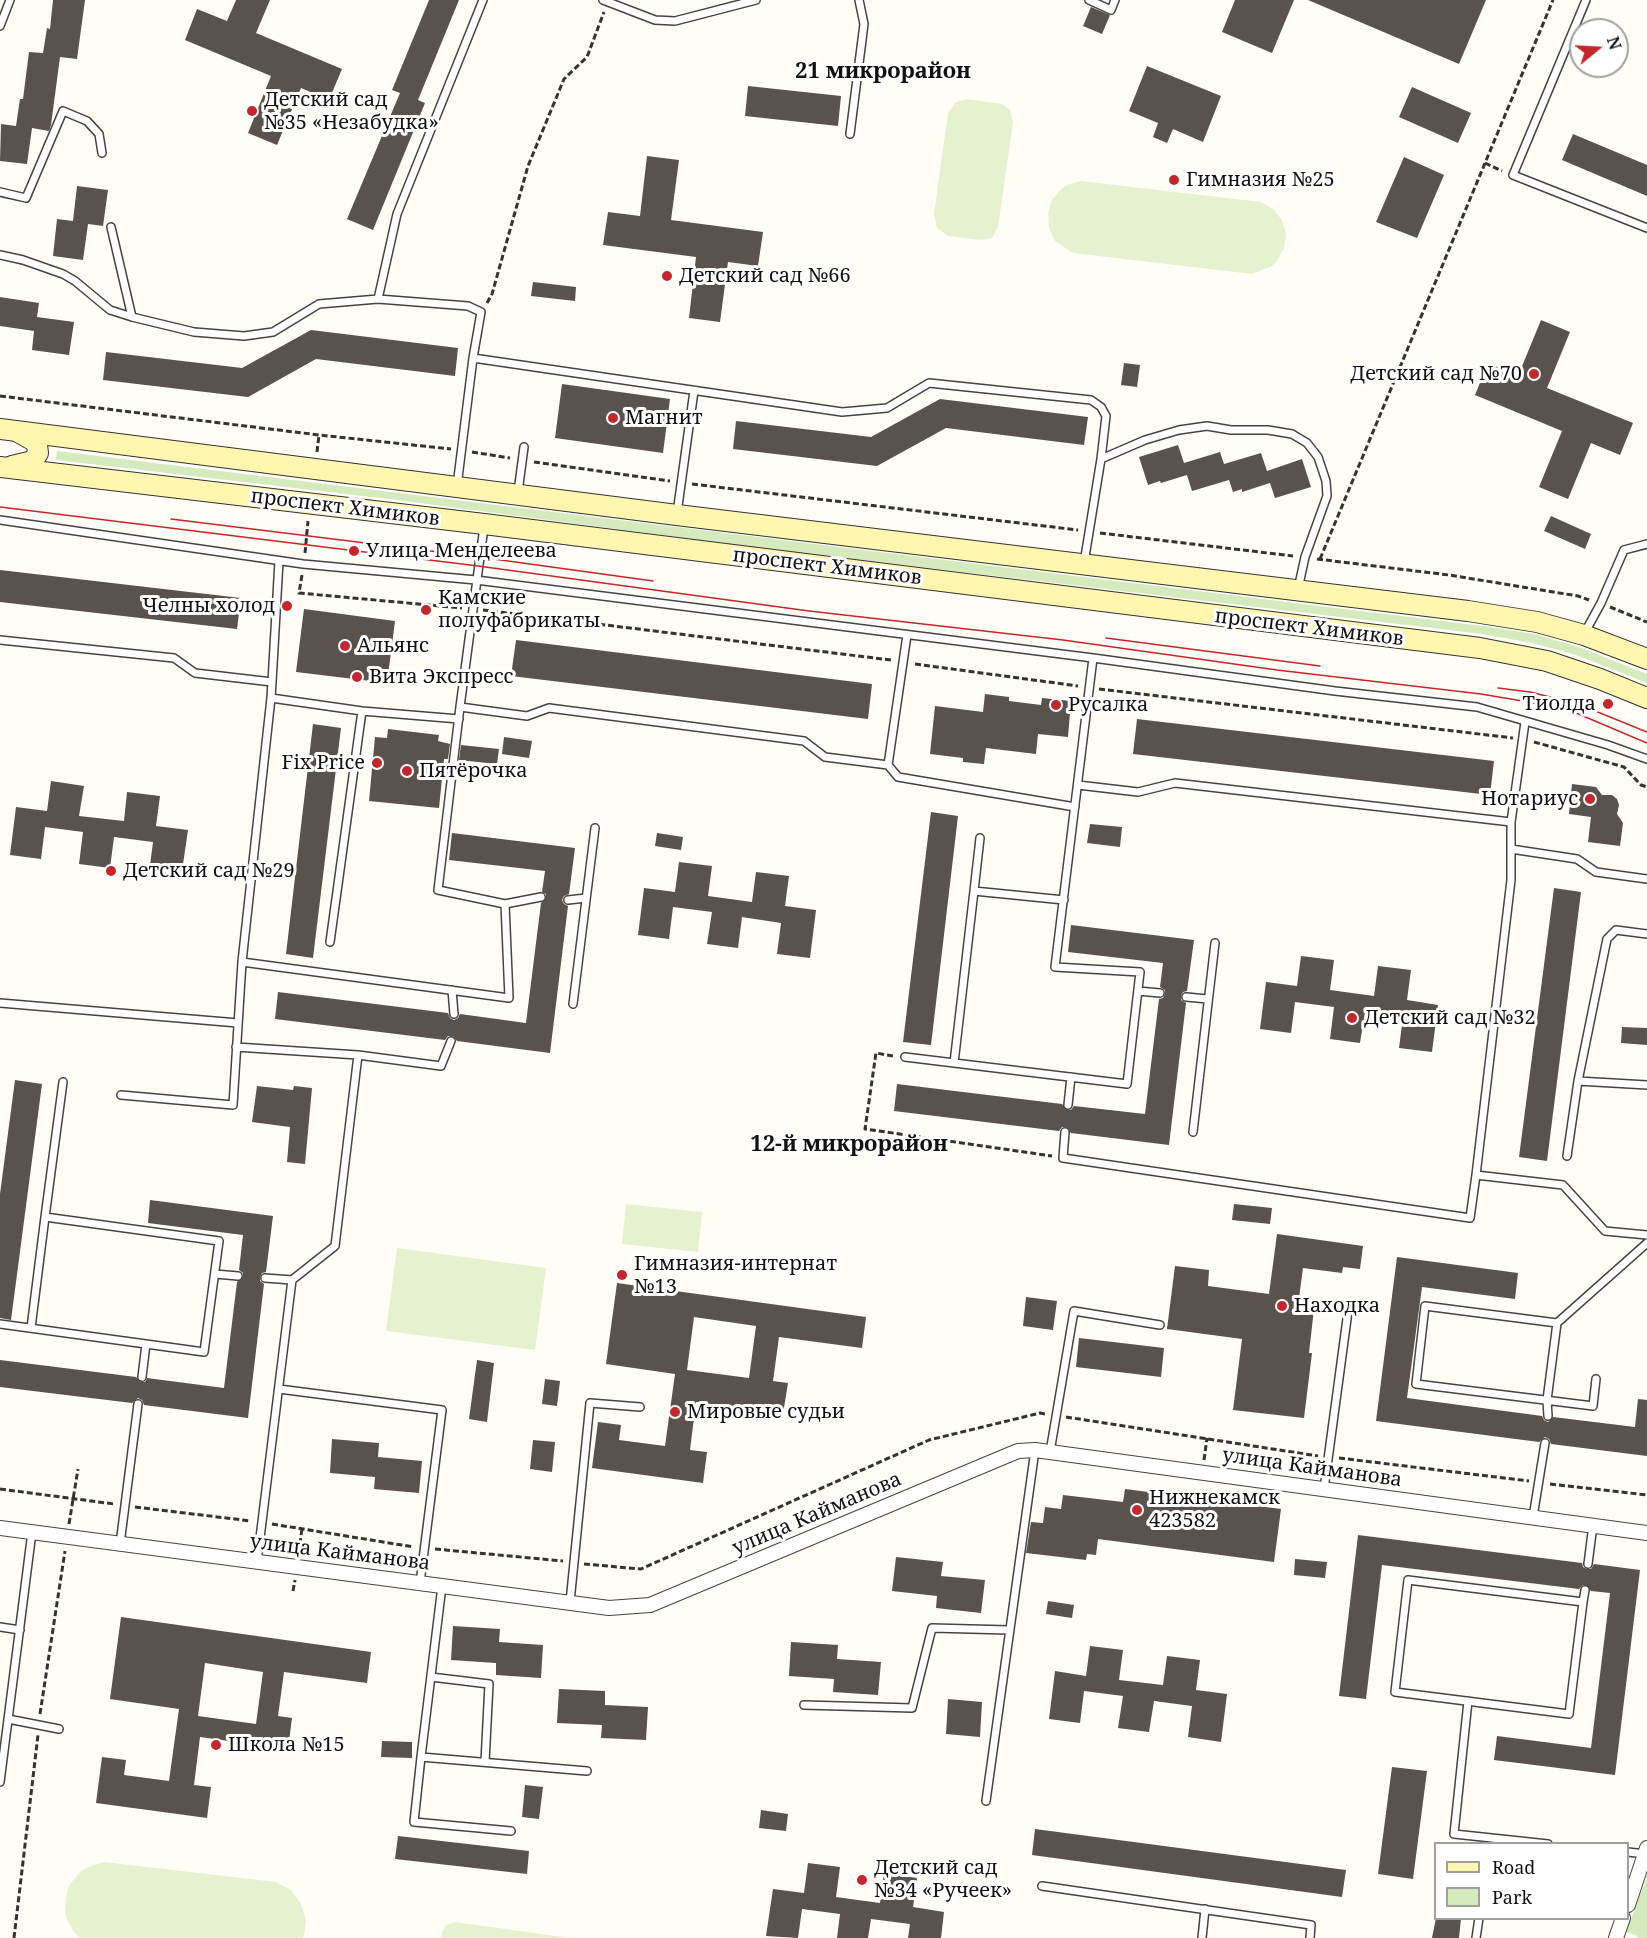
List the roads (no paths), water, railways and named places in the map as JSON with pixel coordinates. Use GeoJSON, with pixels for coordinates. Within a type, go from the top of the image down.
{"type":"FeatureCollection","features":[{"type":"Feature","properties":{"kind":"main road"},"geometry":{"type":"LineString","coordinates":[[2,467],[27,464],[33,461],[39,450],[34,441],[7,430]]}},
{"type":"Feature","properties":{"kind":"main road","name":"проспект Химиков"},"geometry":{"type":"LineString","coordinates":[[7,430],[677,515],[1468,611],[1537,622],[1584,635],[1647,659]]}},
{"type":"Feature","properties":{"kind":"main road","name":"проспект Химиков"},"geometry":{"type":"LineString","coordinates":[[2,467],[1480,648],[1546,661],[1647,698]]}},
{"type":"Feature","properties":{"kind":"street","name":"улица Кайманова"},"geometry":{"type":"LineString","coordinates":[[0,1528],[609,1608],[650,1605],[1018,1451],[1035,1450],[1647,1533]]}},
{"type":"Feature","properties":{"kind":"street"},"geometry":{"type":"LineString","coordinates":[[1629,1902],[1646,1851]]}},
{"type":"Feature","properties":{"kind":"street"},"geometry":{"type":"LineString","coordinates":[[1616,1938],[1622,1920]]}},
{"type":"Feature","properties":{"kind":"lane"},"geometry":{"type":"LineString","coordinates":[[0,26],[10,0]]}},
{"type":"Feature","properties":{"kind":"lane"},"geometry":{"type":"LineString","coordinates":[[378,299],[397,214],[483,0]]}},
{"type":"Feature","properties":{"kind":"lane"},"geometry":{"type":"LineString","coordinates":[[605,1],[655,20],[675,21],[756,0]]}},
{"type":"Feature","properties":{"kind":"lane"},"geometry":{"type":"LineString","coordinates":[[850,134],[864,24],[859,0]]}},
{"type":"Feature","properties":{"kind":"lane"},"geometry":{"type":"LineString","coordinates":[[1089,0],[1111,10],[1114,0]]}},
{"type":"Feature","properties":{"kind":"lane"},"geometry":{"type":"LineString","coordinates":[[1586,0],[1513,176],[1647,228]]}},
{"type":"Feature","properties":{"kind":"lane"},"geometry":{"type":"LineString","coordinates":[[0,192],[26,198],[63,111],[87,121],[99,134],[102,153]]}},
{"type":"Feature","properties":{"kind":"lane"},"geometry":{"type":"LineString","coordinates":[[111,227],[132,317]]}},
{"type":"Feature","properties":{"kind":"lane"},"geometry":{"type":"LineString","coordinates":[[0,255],[23,260],[63,274],[110,310],[194,332],[244,336],[273,332],[319,304],[378,299],[468,306],[481,312],[457,487]]}},
{"type":"Feature","properties":{"kind":"lane"},"geometry":{"type":"LineString","coordinates":[[473,358],[842,412],[887,408],[929,383],[1091,400],[1101,407],[1106,416],[1084,564]]}},
{"type":"Feature","properties":{"kind":"lane"},"geometry":{"type":"LineString","coordinates":[[677,515],[694,391]]}},
{"type":"Feature","properties":{"kind":"lane"},"geometry":{"type":"LineString","coordinates":[[1101,459],[1145,440],[1179,430],[1207,426],[1230,430],[1268,430],[1292,434],[1307,443],[1318,457],[1328,496],[1305,557],[1298,591]]}},
{"type":"Feature","properties":{"kind":"lane"},"geometry":{"type":"LineString","coordinates":[[518,494],[524,447]]}},
{"type":"Feature","properties":{"kind":"lane"},"geometry":{"type":"LineString","coordinates":[[0,520],[279,561],[476,580],[1093,658],[1335,692],[1477,707],[1608,745],[1647,759]]}},
{"type":"Feature","properties":{"kind":"lane"},"geometry":{"type":"LineString","coordinates":[[484,525],[438,890],[505,904],[542,897]]}},
{"type":"Feature","properties":{"kind":"lane"},"geometry":{"type":"LineString","coordinates":[[1584,635],[1624,550],[1647,544]]}},
{"type":"Feature","properties":{"kind":"lane"},"geometry":{"type":"LineString","coordinates":[[121,1095],[233,1105],[242,962],[271,698],[279,561]]}},
{"type":"Feature","properties":{"kind":"lane"},"geometry":{"type":"LineString","coordinates":[[888,765],[907,635]]}},
{"type":"Feature","properties":{"kind":"lane"},"geometry":{"type":"LineString","coordinates":[[0,640],[174,658],[195,674],[272,682]]}},
{"type":"Feature","properties":{"kind":"lane"},"geometry":{"type":"LineString","coordinates":[[905,1057],[1127,1084],[1140,972],[1055,968],[1093,658]]}},
{"type":"Feature","properties":{"kind":"lane"},"geometry":{"type":"LineString","coordinates":[[271,698],[362,711],[459,719]]}},
{"type":"Feature","properties":{"kind":"lane"},"geometry":{"type":"LineString","coordinates":[[460,707],[527,716],[549,708],[804,741],[825,757],[888,765],[898,777],[1075,807]]}},
{"type":"Feature","properties":{"kind":"lane"},"geometry":{"type":"LineString","coordinates":[[330,942],[362,711]]}},
{"type":"Feature","properties":{"kind":"lane"},"geometry":{"type":"LineString","coordinates":[[1065,1132],[1063,1158],[1470,1218],[1511,880],[1511,822],[1525,722]]}},
{"type":"Feature","properties":{"kind":"lane"},"geometry":{"type":"LineString","coordinates":[[1078,785],[1138,792],[1175,783],[1511,822]]}},
{"type":"Feature","properties":{"kind":"lane"},"geometry":{"type":"LineString","coordinates":[[573,1004],[595,828]]}},
{"type":"Feature","properties":{"kind":"lane"},"geometry":{"type":"LineString","coordinates":[[954,1063],[980,838]]}},
{"type":"Feature","properties":{"kind":"lane"},"geometry":{"type":"LineString","coordinates":[[1511,849],[1577,859],[1596,872],[1647,879]]}},
{"type":"Feature","properties":{"kind":"lane"},"geometry":{"type":"LineString","coordinates":[[974,891],[1064,900]]}},
{"type":"Feature","properties":{"kind":"lane"},"geometry":{"type":"LineString","coordinates":[[568,900],[586,898]]}},
{"type":"Feature","properties":{"kind":"lane"},"geometry":{"type":"LineString","coordinates":[[242,962],[510,998],[505,904]]}},
{"type":"Feature","properties":{"kind":"lane"},"geometry":{"type":"LineString","coordinates":[[1567,1156],[1578,1081],[1607,939],[1616,930],[1647,934]]}},
{"type":"Feature","properties":{"kind":"lane"},"geometry":{"type":"LineString","coordinates":[[1193,1132],[1215,943]]}},
{"type":"Feature","properties":{"kind":"lane"},"geometry":{"type":"LineString","coordinates":[[452,990],[454,1014]]}},
{"type":"Feature","properties":{"kind":"lane"},"geometry":{"type":"LineString","coordinates":[[1138,991],[1160,993]]}},
{"type":"Feature","properties":{"kind":"lane"},"geometry":{"type":"LineString","coordinates":[[1186,997],[1208,999]]}},
{"type":"Feature","properties":{"kind":"lane"},"geometry":{"type":"LineString","coordinates":[[0,1003],[238,1023]]}},
{"type":"Feature","properties":{"kind":"lane"},"geometry":{"type":"LineString","coordinates":[[236,1047],[358,1055],[441,1066],[451,1041]]}},
{"type":"Feature","properties":{"kind":"lane"},"geometry":{"type":"LineString","coordinates":[[265,1278],[292,1280],[335,1246],[358,1055]]}},
{"type":"Feature","properties":{"kind":"lane"},"geometry":{"type":"LineString","coordinates":[[1068,1105],[1071,1077]]}},
{"type":"Feature","properties":{"kind":"lane"},"geometry":{"type":"LineString","coordinates":[[1578,1081],[1647,1085]]}},
{"type":"Feature","properties":{"kind":"lane"},"geometry":{"type":"LineString","coordinates":[[31,1328],[63,1082]]}},
{"type":"Feature","properties":{"kind":"lane"},"geometry":{"type":"LineString","coordinates":[[1476,1174],[1563,1185],[1605,1231],[1647,1235]]}},
{"type":"Feature","properties":{"kind":"lane"},"geometry":{"type":"LineString","coordinates":[[0,1323],[204,1352],[219,1241],[45,1217]]}},
{"type":"Feature","properties":{"kind":"lane"},"geometry":{"type":"LineString","coordinates":[[1548,1416],[1547,1400],[1557,1323],[1647,1243]]}},
{"type":"Feature","properties":{"kind":"lane"},"geometry":{"type":"LineString","coordinates":[[215,1274],[238,1275]]}},
{"type":"Feature","properties":{"kind":"lane"},"geometry":{"type":"LineString","coordinates":[[256,1562],[292,1280]]}},
{"type":"Feature","properties":{"kind":"lane"},"geometry":{"type":"LineString","coordinates":[[1324,1489],[1349,1304]]}},
{"type":"Feature","properties":{"kind":"lane"},"geometry":{"type":"LineString","coordinates":[[1557,1323],[1425,1306],[1416,1384],[1593,1406],[1596,1379]]}},
{"type":"Feature","properties":{"kind":"lane"},"geometry":{"type":"LineString","coordinates":[[1050,1452],[1074,1311],[1160,1325]]}},
{"type":"Feature","properties":{"kind":"lane"},"geometry":{"type":"LineString","coordinates":[[142,1377],[146,1344]]}},
{"type":"Feature","properties":{"kind":"lane"},"geometry":{"type":"LineString","coordinates":[[279,1389],[442,1410],[420,1583]]}},
{"type":"Feature","properties":{"kind":"lane"},"geometry":{"type":"LineString","coordinates":[[570,1602],[590,1403],[640,1407]]}},
{"type":"Feature","properties":{"kind":"lane"},"geometry":{"type":"LineString","coordinates":[[120,1544],[138,1404]]}},
{"type":"Feature","properties":{"kind":"lane"},"geometry":{"type":"LineString","coordinates":[[1533,1517],[1545,1443]]}},
{"type":"Feature","properties":{"kind":"lane"},"geometry":{"type":"LineString","coordinates":[[986,1800],[1035,1450]]}},
{"type":"Feature","properties":{"kind":"lane"},"geometry":{"type":"LineString","coordinates":[[1588,1563],[1593,1526]]}},
{"type":"Feature","properties":{"kind":"lane"},"geometry":{"type":"LineString","coordinates":[[0,1782],[3,1729],[8,1719],[32,1532]]}},
{"type":"Feature","properties":{"kind":"lane"},"geometry":{"type":"LineString","coordinates":[[1583,1602],[1408,1580],[1395,1692],[1569,1714],[1585,1590]]}},
{"type":"Feature","properties":{"kind":"lane"},"geometry":{"type":"LineString","coordinates":[[442,1586],[414,1822],[511,1831]]}},
{"type":"Feature","properties":{"kind":"lane"},"geometry":{"type":"LineString","coordinates":[[0,1627],[20,1630]]}},
{"type":"Feature","properties":{"kind":"lane"},"geometry":{"type":"LineString","coordinates":[[804,1705],[912,1708],[932,1628],[1009,1630]]}},
{"type":"Feature","properties":{"kind":"lane"},"geometry":{"type":"LineString","coordinates":[[431,1677],[489,1684],[486,1762]]}},
{"type":"Feature","properties":{"kind":"lane"},"geometry":{"type":"LineString","coordinates":[[1468,1701],[1454,1834],[1518,1842]]}},
{"type":"Feature","properties":{"kind":"lane"},"geometry":{"type":"LineString","coordinates":[[8,1719],[59,1728]]}},
{"type":"Feature","properties":{"kind":"lane"},"geometry":{"type":"LineString","coordinates":[[421,1757],[587,1771]]}},
{"type":"Feature","properties":{"kind":"lane"},"geometry":{"type":"LineString","coordinates":[[1629,1852],[1646,1851]]}},
{"type":"Feature","properties":{"kind":"lane"},"geometry":{"type":"LineString","coordinates":[[1042,1886],[1311,1924],[1310,1938]]}},
{"type":"Feature","properties":{"kind":"lane"},"geometry":{"type":"LineString","coordinates":[[1202,1938],[1205,1909]]}},
{"type":"Feature","properties":{"kind":"lane"},"geometry":{"type":"LineString","coordinates":[[1476,1938],[1479,1920]]}},
{"type":"Feature","properties":{"kind":"tram line"},"geometry":{"type":"LineString","coordinates":[[0,507],[478,566],[809,611],[1063,640],[1277,670],[1481,694],[1558,707],[1647,743]]}},
{"type":"Feature","properties":{"kind":"tram line"},"geometry":{"type":"LineString","coordinates":[[171,519],[653,581]]}},
{"type":"Feature","properties":{"kind":"tram line"},"geometry":{"type":"LineString","coordinates":[[1106,638],[1320,666]]}},
{"type":"Feature","properties":{"kind":"tram line"},"geometry":{"type":"LineString","coordinates":[[1498,688],[1530,692],[1578,704],[1647,732]]}},
{"type":"Feature","properties":{"kind":"place","name":"Детский сад №35 «Незабудка»"},"geometry":{"type":"Point","coordinates":[252,111]}},
{"type":"Feature","properties":{"kind":"place","name":"Гимназия №25"},"geometry":{"type":"Point","coordinates":[1174,180]}},
{"type":"Feature","properties":{"kind":"place","name":"Детский сад №66"},"geometry":{"type":"Point","coordinates":[667,276]}},
{"type":"Feature","properties":{"kind":"place","name":"Детский сад №70"},"geometry":{"type":"Point","coordinates":[1534,374]}},
{"type":"Feature","properties":{"kind":"place","name":"Магнит"},"geometry":{"type":"Point","coordinates":[613,418]}},
{"type":"Feature","properties":{"kind":"place","name":"Улица Менделеева"},"geometry":{"type":"Point","coordinates":[354,551]}},
{"type":"Feature","properties":{"kind":"place","name":"Челны холод"},"geometry":{"type":"Point","coordinates":[287,606]}},
{"type":"Feature","properties":{"kind":"place","name":"Камские полуфабрикаты"},"geometry":{"type":"Point","coordinates":[426,610]}},
{"type":"Feature","properties":{"kind":"place","name":"Альянс"},"geometry":{"type":"Point","coordinates":[345,646]}},
{"type":"Feature","properties":{"kind":"place","name":"Вита Экспресс"},"geometry":{"type":"Point","coordinates":[357,677]}},
{"type":"Feature","properties":{"kind":"place","name":"Тиолда"},"geometry":{"type":"Point","coordinates":[1608,704]}},
{"type":"Feature","properties":{"kind":"place","name":"Русалка"},"geometry":{"type":"Point","coordinates":[1056,705]}},
{"type":"Feature","properties":{"kind":"place","name":"Fix Price"},"geometry":{"type":"Point","coordinates":[377,763]}},
{"type":"Feature","properties":{"kind":"place","name":"Пятёрочка"},"geometry":{"type":"Point","coordinates":[407,771]}},
{"type":"Feature","properties":{"kind":"place","name":"Нотариус"},"geometry":{"type":"Point","coordinates":[1590,799]}},
{"type":"Feature","properties":{"kind":"place","name":"Детский сад №29"},"geometry":{"type":"Point","coordinates":[111,871]}},
{"type":"Feature","properties":{"kind":"place","name":"Детский сад №32"},"geometry":{"type":"Point","coordinates":[1352,1018]}},
{"type":"Feature","properties":{"kind":"place","name":"Гимназия-интернат №13"},"geometry":{"type":"Point","coordinates":[622,1275]}},
{"type":"Feature","properties":{"kind":"place","name":"Находка"},"geometry":{"type":"Point","coordinates":[1282,1306]}},
{"type":"Feature","properties":{"kind":"place","name":"Мировые судьи"},"geometry":{"type":"Point","coordinates":[675,1412]}},
{"type":"Feature","properties":{"kind":"place","name":"Нижнекамск 423582"},"geometry":{"type":"Point","coordinates":[1137,1510]}},
{"type":"Feature","properties":{"kind":"place","name":"Школа №15"},"geometry":{"type":"Point","coordinates":[216,1745]}},
{"type":"Feature","properties":{"kind":"place","name":"Детский сад №34 «Ручеек»"},"geometry":{"type":"Point","coordinates":[862,1880]}},
{"type":"Feature","properties":{"kind":"district","name":"21 микрорайон"},"geometry":{"type":"Point","coordinates":[883,72]}},
{"type":"Feature","properties":{"kind":"district","name":"12-й микрорайон"},"geometry":{"type":"Point","coordinates":[849,1145]}}]}
